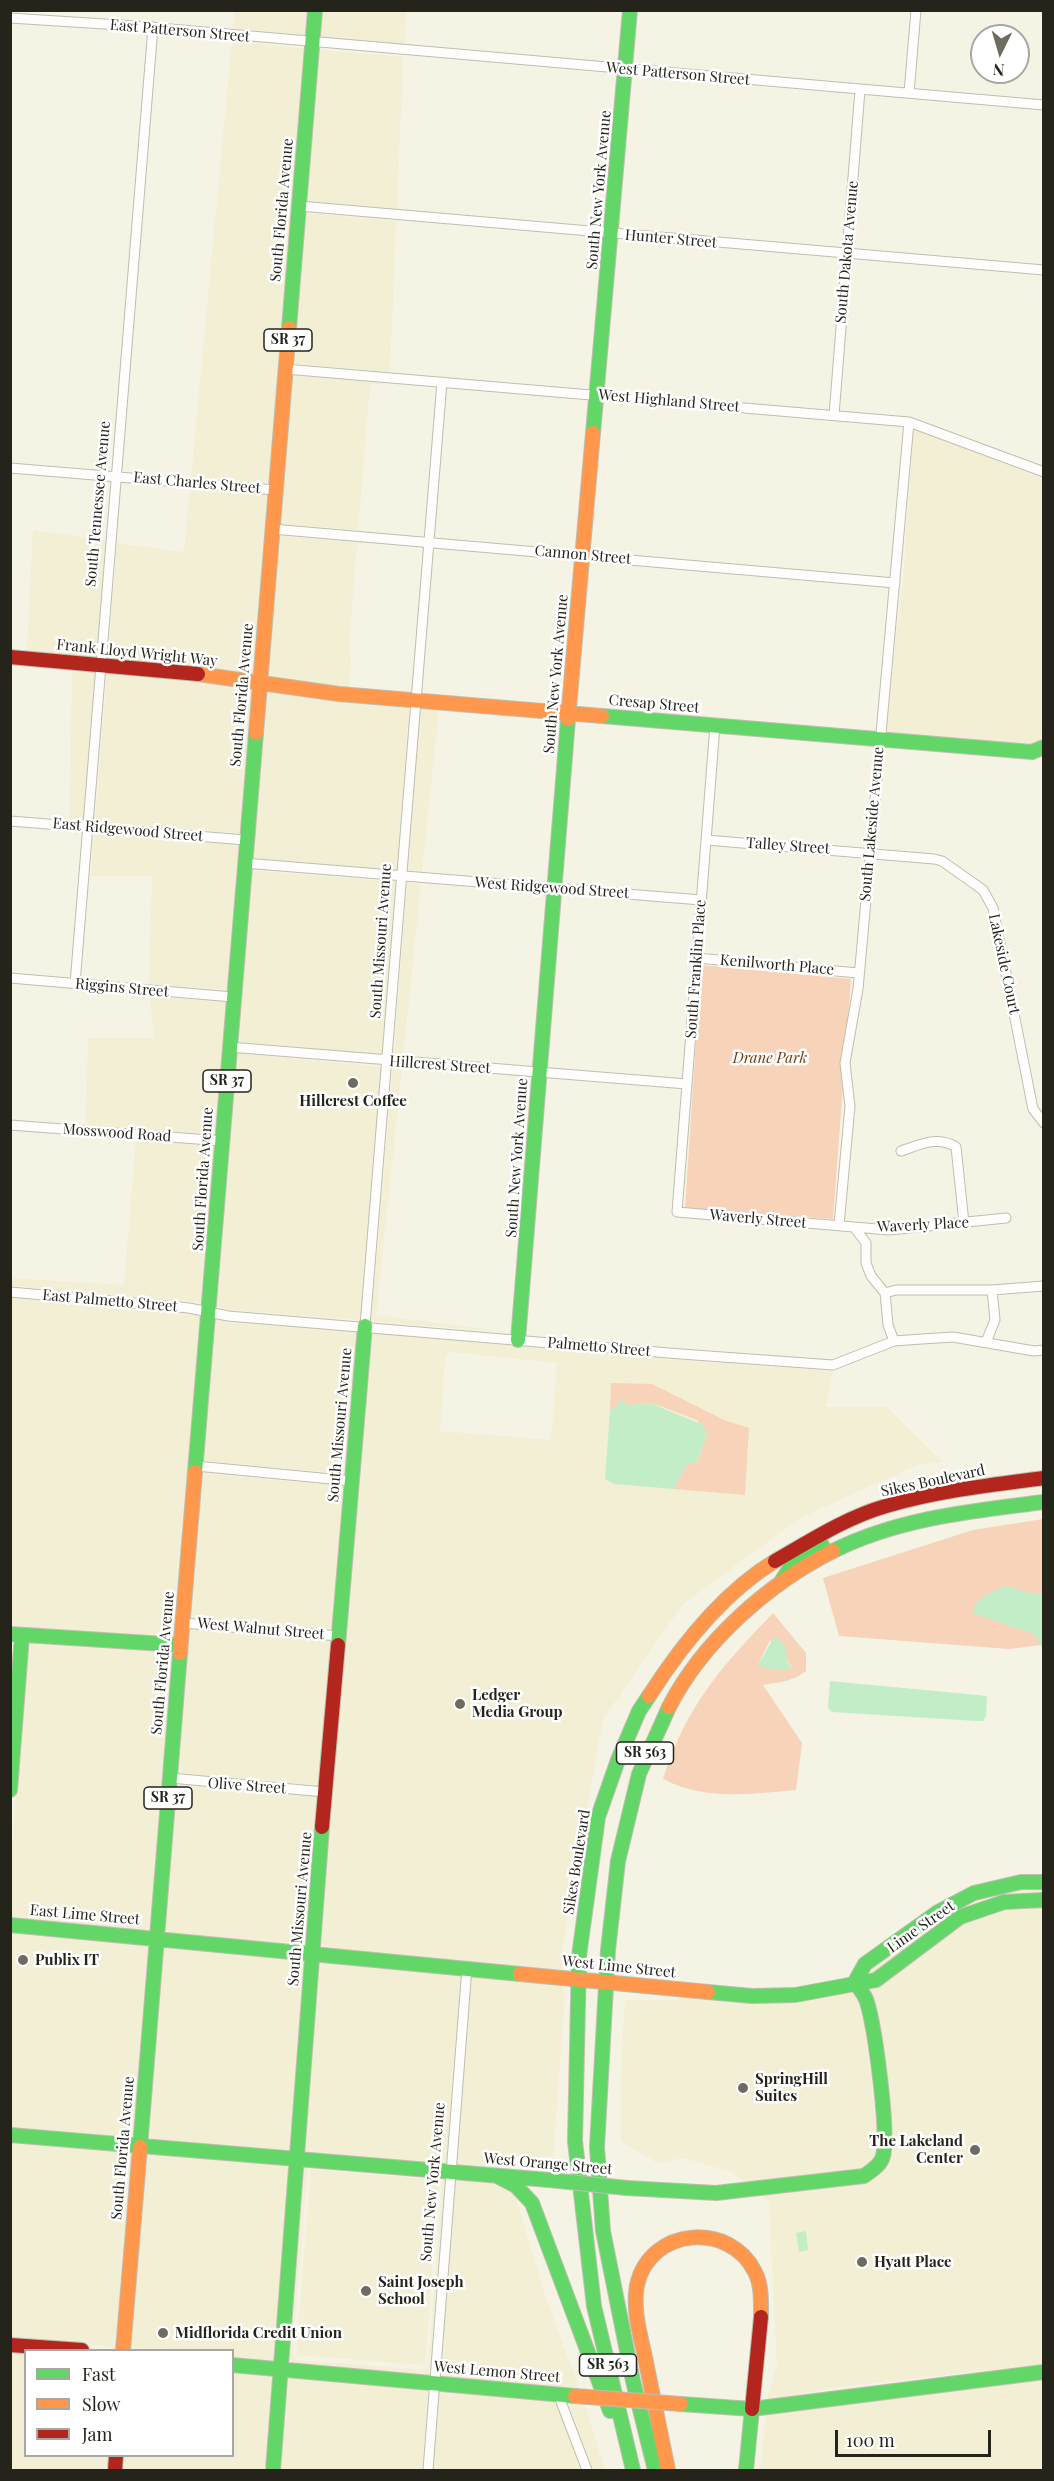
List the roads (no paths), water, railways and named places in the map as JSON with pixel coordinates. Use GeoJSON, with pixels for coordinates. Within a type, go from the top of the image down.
{"type":"FeatureCollection","features":[{"type":"Feature","properties":{"kind":"main road","name":"South Florida Avenue"},"geometry":{"type":"LineString","coordinates":[[123,2349],[315,10]]}},
{"type":"Feature","properties":{"kind":"main road","name":"South New York Avenue"},"geometry":{"type":"LineString","coordinates":[[518,1340],[582,555],[630,10]]}},
{"type":"Feature","properties":{"kind":"main road","name":"Frank Lloyd Wright Way"},"geometry":{"type":"LineString","coordinates":[[10,657],[179,671],[259,683]]}},
{"type":"Feature","properties":{"kind":"main road","name":"Cresap Street"},"geometry":{"type":"LineString","coordinates":[[259,683],[415,701],[879,740],[1032,752],[1044,747]]}},
{"type":"Feature","properties":{"kind":"main road","name":"South Missouri Avenue"},"geometry":{"type":"LineString","coordinates":[[273,2470],[312,1953],[365,1326]]}},
{"type":"Feature","properties":{"kind":"main road","name":"Sikes Boulevard"},"geometry":{"type":"LineString","coordinates":[[633,2469],[594,2306],[582,2219],[575,2141],[577,1979],[598,1817],[639,1711],[676,1654],[713,1612],[761,1571],[822,1534],[884,1506],[964,1489],[1044,1478]]}},
{"type":"Feature","properties":{"kind":"main road","name":"SR 563"},"geometry":{"type":"LineString","coordinates":[[656,2470],[643,2424],[600,2214],[596,2146],[606,1982],[617,1865],[627,1808],[645,1753],[675,1694],[723,1635],[777,1589],[831,1552],[882,1529],[939,1516],[1044,1502]]}},
{"type":"Feature","properties":{"kind":"main road"},"geometry":{"type":"LineString","coordinates":[[777,1589],[791,1566],[847,1523]]}},
{"type":"Feature","properties":{"kind":"main road"},"geometry":{"type":"LineString","coordinates":[[689,1674],[689,1664],[749,1597],[761,1571]]}},
{"type":"Feature","properties":{"kind":"main road"},"geometry":{"type":"LineString","coordinates":[[10,1790],[16,1635],[180,1646]]}},
{"type":"Feature","properties":{"kind":"main road"},"geometry":{"type":"LineString","coordinates":[[855,1982],[865,1964],[938,1912],[974,1893],[1012,1884],[1044,1882]]}},
{"type":"Feature","properties":{"kind":"main road","name":"Lime Street"},"geometry":{"type":"LineString","coordinates":[[855,1982],[876,1980],[938,1933],[978,1910],[1004,1902],[1044,1900]]}},
{"type":"Feature","properties":{"kind":"main road","name":"East Lime Street"},"geometry":{"type":"LineString","coordinates":[[10,1925],[157,1938]]}},
{"type":"Feature","properties":{"kind":"main road","name":"West Lime Street"},"geometry":{"type":"LineString","coordinates":[[157,1938],[752,1996],[795,1995],[855,1982]]}},
{"type":"Feature","properties":{"kind":"main road","name":"West Orange Street"},"geometry":{"type":"LineString","coordinates":[[10,2134],[627,2188],[716,2193],[864,2176],[881,2161],[884,2147],[880,2094],[867,2002],[855,1982]]}},
{"type":"Feature","properties":{"kind":"main road"},"geometry":{"type":"LineString","coordinates":[[497,2176],[516,2186],[532,2203],[633,2469]]}},
{"type":"Feature","properties":{"kind":"main road"},"geometry":{"type":"LineString","coordinates":[[668,2470],[636,2310],[638,2283],[648,2258],[668,2243],[689,2236],[718,2237],[742,2251],[756,2274],[761,2302],[746,2470]]}},
{"type":"Feature","properties":{"kind":"main road"},"geometry":{"type":"LineString","coordinates":[[10,2345],[68,2349]]}},
{"type":"Feature","properties":{"kind":"main road","name":"West Lemon Street"},"geometry":{"type":"LineString","coordinates":[[234,2365],[575,2396],[752,2409],[1044,2372]]}},
{"type":"Feature","properties":{"kind":"street"},"geometry":{"type":"LineString","coordinates":[[78,22],[79,10]]}},
{"type":"Feature","properties":{"kind":"street"},"geometry":{"type":"LineString","coordinates":[[909,93],[916,10]]}},
{"type":"Feature","properties":{"kind":"street","name":"East Patterson Street"},"geometry":{"type":"LineString","coordinates":[[10,18],[153,27],[313,43]]}},
{"type":"Feature","properties":{"kind":"street","name":"South Tennessee Avenue"},"geometry":{"type":"LineString","coordinates":[[75,984],[153,27]]}},
{"type":"Feature","properties":{"kind":"street","name":"West Patterson Street"},"geometry":{"type":"LineString","coordinates":[[313,43],[1044,105]]}},
{"type":"Feature","properties":{"kind":"street","name":"South Dakota Avenue"},"geometry":{"type":"LineString","coordinates":[[834,415],[860,90]]}},
{"type":"Feature","properties":{"kind":"street","name":"Hunter Street"},"geometry":{"type":"LineString","coordinates":[[299,206],[1044,270]]}},
{"type":"Feature","properties":{"kind":"street","name":"West Highland Street"},"geometry":{"type":"LineString","coordinates":[[285,369],[909,422],[1044,472]]}},
{"type":"Feature","properties":{"kind":"street","name":"South Missouri Avenue"},"geometry":{"type":"LineString","coordinates":[[365,1326],[442,382]]}},
{"type":"Feature","properties":{"kind":"street","name":"South Lakeside Avenue"},"geometry":{"type":"LineString","coordinates":[[839,1225],[850,1107],[845,1063],[858,989],[909,422]]}},
{"type":"Feature","properties":{"kind":"street","name":"East Charles Street"},"geometry":{"type":"LineString","coordinates":[[10,468],[275,490]]}},
{"type":"Feature","properties":{"kind":"street","name":"Cannon Street"},"geometry":{"type":"LineString","coordinates":[[272,529],[895,583]]}},
{"type":"Feature","properties":{"kind":"street","name":"South Franklin Place"},"geometry":{"type":"LineString","coordinates":[[677,1212],[715,725]]}},
{"type":"Feature","properties":{"kind":"street","name":"East Ridgewood Street"},"geometry":{"type":"LineString","coordinates":[[10,821],[246,840]]}},
{"type":"Feature","properties":{"kind":"street","name":"Talley Street"},"geometry":{"type":"LineString","coordinates":[[706,840],[869,852]]}},
{"type":"Feature","properties":{"kind":"street","name":"Lakeside Court"},"geometry":{"type":"LineString","coordinates":[[869,852],[942,861],[983,890],[988,897],[1033,1109],[1044,1123]]}},
{"type":"Feature","properties":{"kind":"street","name":"West Ridgewood Street"},"geometry":{"type":"LineString","coordinates":[[244,863],[701,900]]}},
{"type":"Feature","properties":{"kind":"street","name":"Kenilworth Place"},"geometry":{"type":"LineString","coordinates":[[697,958],[858,973]]}},
{"type":"Feature","properties":{"kind":"street","name":"Riggins Street"},"geometry":{"type":"LineString","coordinates":[[10,978],[233,997]]}},
{"type":"Feature","properties":{"kind":"street","name":"Hillcrest Street"},"geometry":{"type":"LineString","coordinates":[[229,1047],[388,1062],[687,1084]]}},
{"type":"Feature","properties":{"kind":"street","name":"Mosswood Road"},"geometry":{"type":"LineString","coordinates":[[10,1125],[223,1141]]}},
{"type":"Feature","properties":{"kind":"street"},"geometry":{"type":"LineString","coordinates":[[901,1151],[934,1141],[947,1141],[956,1147],[964,1223]]}},
{"type":"Feature","properties":{"kind":"street","name":"Waverly Street"},"geometry":{"type":"LineString","coordinates":[[677,1212],[839,1225]]}},
{"type":"Feature","properties":{"kind":"street","name":"Waverly Place"},"geometry":{"type":"LineString","coordinates":[[839,1225],[898,1229],[1006,1218]]}},
{"type":"Feature","properties":{"kind":"street"},"geometry":{"type":"LineString","coordinates":[[854,1227],[866,1243],[866,1263],[871,1276],[885,1293],[888,1325],[894,1341],[953,1337],[1034,1351],[1044,1350]]}},
{"type":"Feature","properties":{"kind":"street"},"geometry":{"type":"LineString","coordinates":[[885,1293],[896,1290],[992,1290],[1044,1286]]}},
{"type":"Feature","properties":{"kind":"street"},"geometry":{"type":"LineString","coordinates":[[986,1342],[995,1320],[992,1290]]}},
{"type":"Feature","properties":{"kind":"street","name":"East Palmetto Street"},"geometry":{"type":"LineString","coordinates":[[10,1292],[209,1310],[228,1316],[365,1326]]}},
{"type":"Feature","properties":{"kind":"street","name":"Palmetto Street"},"geometry":{"type":"LineString","coordinates":[[365,1326],[833,1365],[894,1341]]}},
{"type":"Feature","properties":{"kind":"street"},"geometry":{"type":"LineString","coordinates":[[196,1466],[352,1481]]}},
{"type":"Feature","properties":{"kind":"street","name":"West Walnut Street"},"geometry":{"type":"LineString","coordinates":[[183,1623],[339,1636]]}},
{"type":"Feature","properties":{"kind":"street","name":"Olive Street"},"geometry":{"type":"LineString","coordinates":[[170,1778],[326,1792]]}},
{"type":"Feature","properties":{"kind":"street","name":"South New York Avenue"},"geometry":{"type":"LineString","coordinates":[[428,2470],[467,1967]]}},
{"type":"Feature","properties":{"kind":"street"},"geometry":{"type":"LineString","coordinates":[[558,2394],[587,2470]]}},
{"type":"Feature","properties":{"kind":"place","name":"Hillcrest Coffee"},"geometry":{"type":"Point","coordinates":[353,1083]}},
{"type":"Feature","properties":{"kind":"place","name":"Ledger Media Group"},"geometry":{"type":"Point","coordinates":[460,1704]}},
{"type":"Feature","properties":{"kind":"place","name":"Publix IT"},"geometry":{"type":"Point","coordinates":[23,1960]}},
{"type":"Feature","properties":{"kind":"place","name":"SpringHill Suites"},"geometry":{"type":"Point","coordinates":[743,2088]}},
{"type":"Feature","properties":{"kind":"place","name":"The Lakeland Center"},"geometry":{"type":"Point","coordinates":[975,2150]}},
{"type":"Feature","properties":{"kind":"place","name":"Hyatt Place"},"geometry":{"type":"Point","coordinates":[862,2262]}},
{"type":"Feature","properties":{"kind":"place","name":"Saint Joseph School"},"geometry":{"type":"Point","coordinates":[366,2291]}},
{"type":"Feature","properties":{"kind":"place","name":"Midflorida Credit Union"},"geometry":{"type":"Point","coordinates":[163,2333]}},
{"type":"Feature","properties":{"kind":"park label","name":"Drane Park"},"geometry":{"type":"Point","coordinates":[770,1058]}}]}
